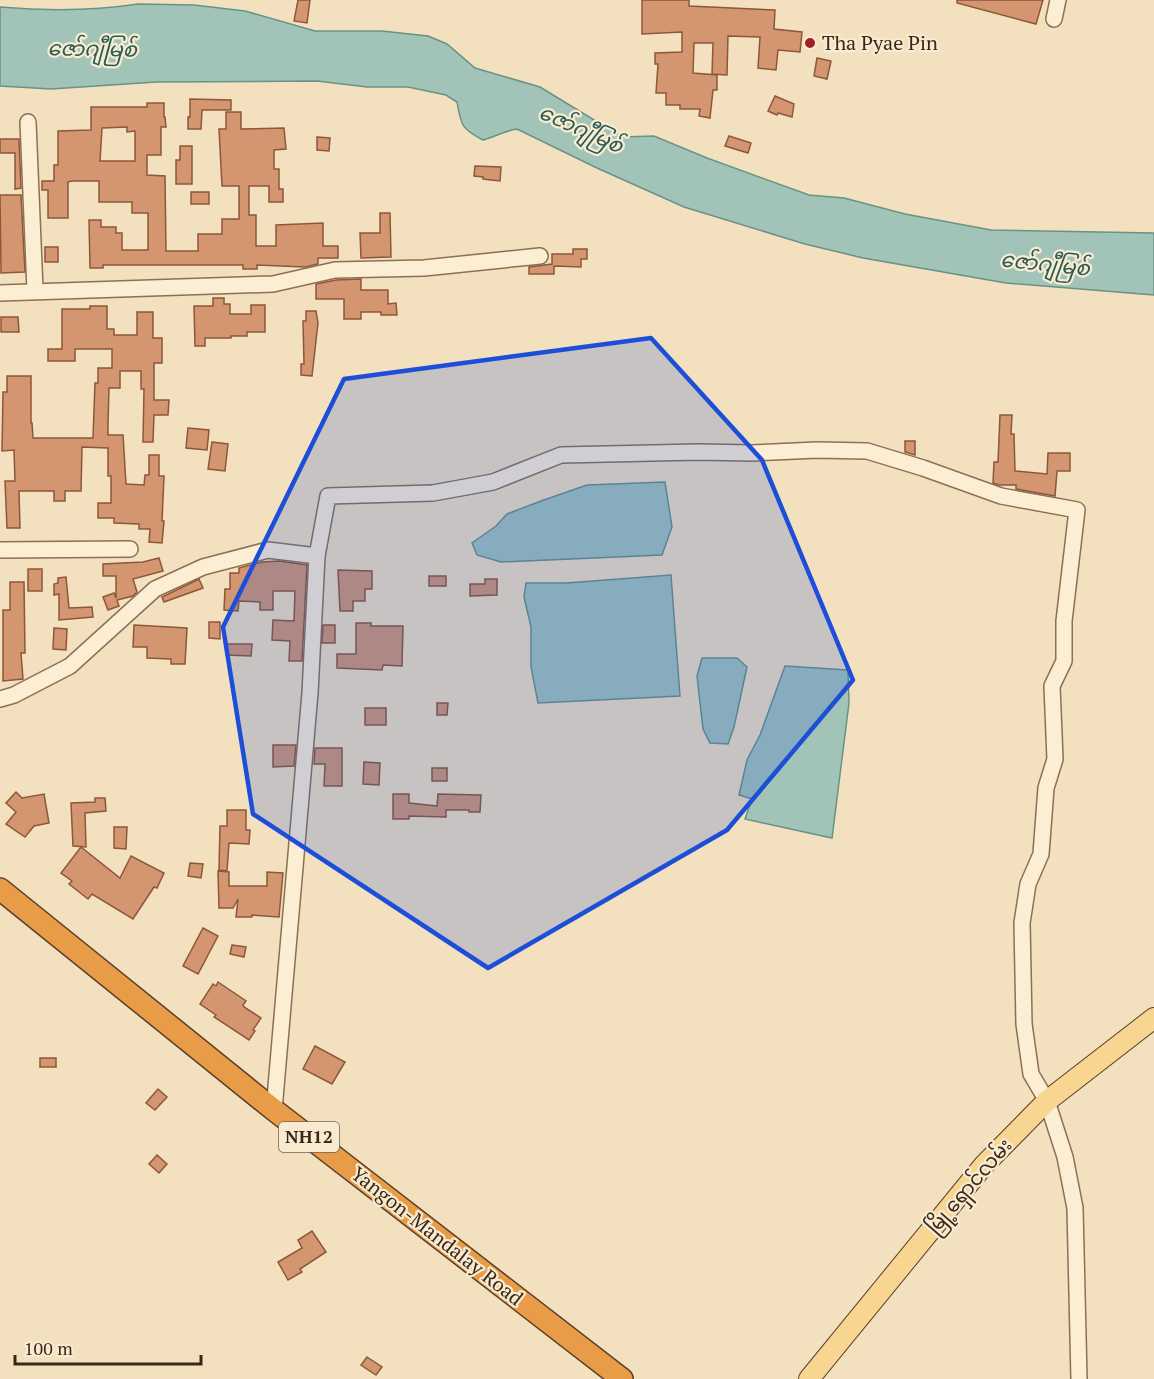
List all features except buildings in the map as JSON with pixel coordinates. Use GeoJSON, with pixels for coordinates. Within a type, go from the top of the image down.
{"type":"FeatureCollection","features":[{"type":"Feature","properties":{"kind":"highway","name":"Yangon-Mandalay Road"},"geometry":{"type":"LineString","coordinates":[[0,889],[274,1110],[622,1379]]}},
{"type":"Feature","properties":{"kind":"main road","name":"မြို့ရှောင်လမ်း"},"geometry":{"type":"LineString","coordinates":[[809,1379],[984,1165],[1047,1101],[1154,1018]]}},
{"type":"Feature","properties":{"kind":"street"},"geometry":{"type":"LineString","coordinates":[[1054,19],[1058,0]]}},
{"type":"Feature","properties":{"kind":"street"},"geometry":{"type":"LineString","coordinates":[[28,122],[35,291]]}},
{"type":"Feature","properties":{"kind":"street"},"geometry":{"type":"LineString","coordinates":[[0,292],[273,284],[335,270],[424,268],[540,256]]}},
{"type":"Feature","properties":{"kind":"street"},"geometry":{"type":"LineString","coordinates":[[274,1110],[310,693],[317,556],[327,496],[433,493],[493,482],[561,455],[817,450],[867,452],[923,468],[1001,496],[1077,510],[1064,621],[1064,661],[1052,686],[1055,759],[1046,788],[1041,854],[1028,884],[1022,923],[1024,1024],[1031,1074],[1047,1101],[1065,1157],[1075,1208],[1079,1379]]}},
{"type":"Feature","properties":{"kind":"street"},"geometry":{"type":"LineString","coordinates":[[0,550],[130,549]]}},
{"type":"Feature","properties":{"kind":"street"},"geometry":{"type":"LineString","coordinates":[[0,699],[14,695],[70,666],[155,589],[203,567],[268,550],[317,556]]}},
{"type":"Feature","properties":{"kind":"highlighted area"},"geometry":{"type":"Polygon","coordinates":[[[651,338],[762,460],[853,680],[727,830],[488,968],[253,814],[223,627],[344,379],[651,338]]]}},
{"type":"Feature","properties":{"kind":"water","name":"ဇော်ဂျီမြစ်"},"geometry":{"type":"Polygon","coordinates":[[[138,4],[194,5],[245,11],[315,31],[382,31],[428,36],[447,44],[475,68],[540,87],[622,137],[654,136],[809,195],[844,198],[905,214],[991,230],[1154,233],[1154,295],[1006,283],[863,258],[805,244],[684,207],[517,129],[483,140],[464,126],[457,102],[446,95],[408,87],[367,87],[317,81],[156,82],[51,89],[0,86],[0,7],[69,10],[138,4]]]}},
{"type":"Feature","properties":{"kind":"water"},"geometry":{"type":"Polygon","coordinates":[[[665,482],[672,527],[662,555],[501,562],[477,555],[472,543],[496,526],[507,514],[587,485],[665,482]]]}},
{"type":"Feature","properties":{"kind":"water"},"geometry":{"type":"Polygon","coordinates":[[[671,575],[680,696],[538,703],[531,667],[531,627],[524,597],[526,583],[566,583],[671,575]]]}},
{"type":"Feature","properties":{"kind":"water"},"geometry":{"type":"Polygon","coordinates":[[[702,658],[737,658],[747,667],[728,744],[710,743],[703,729],[697,676],[702,658]]]}},
{"type":"Feature","properties":{"kind":"water"},"geometry":{"type":"Polygon","coordinates":[[[785,666],[848,670],[849,703],[832,838],[745,819],[752,799],[739,795],[747,760],[760,735],[785,666]]]}},
{"type":"Feature","properties":{"kind":"place","name":"Tha Pyae Pin"},"geometry":{"type":"Point","coordinates":[810,43]}}]}
